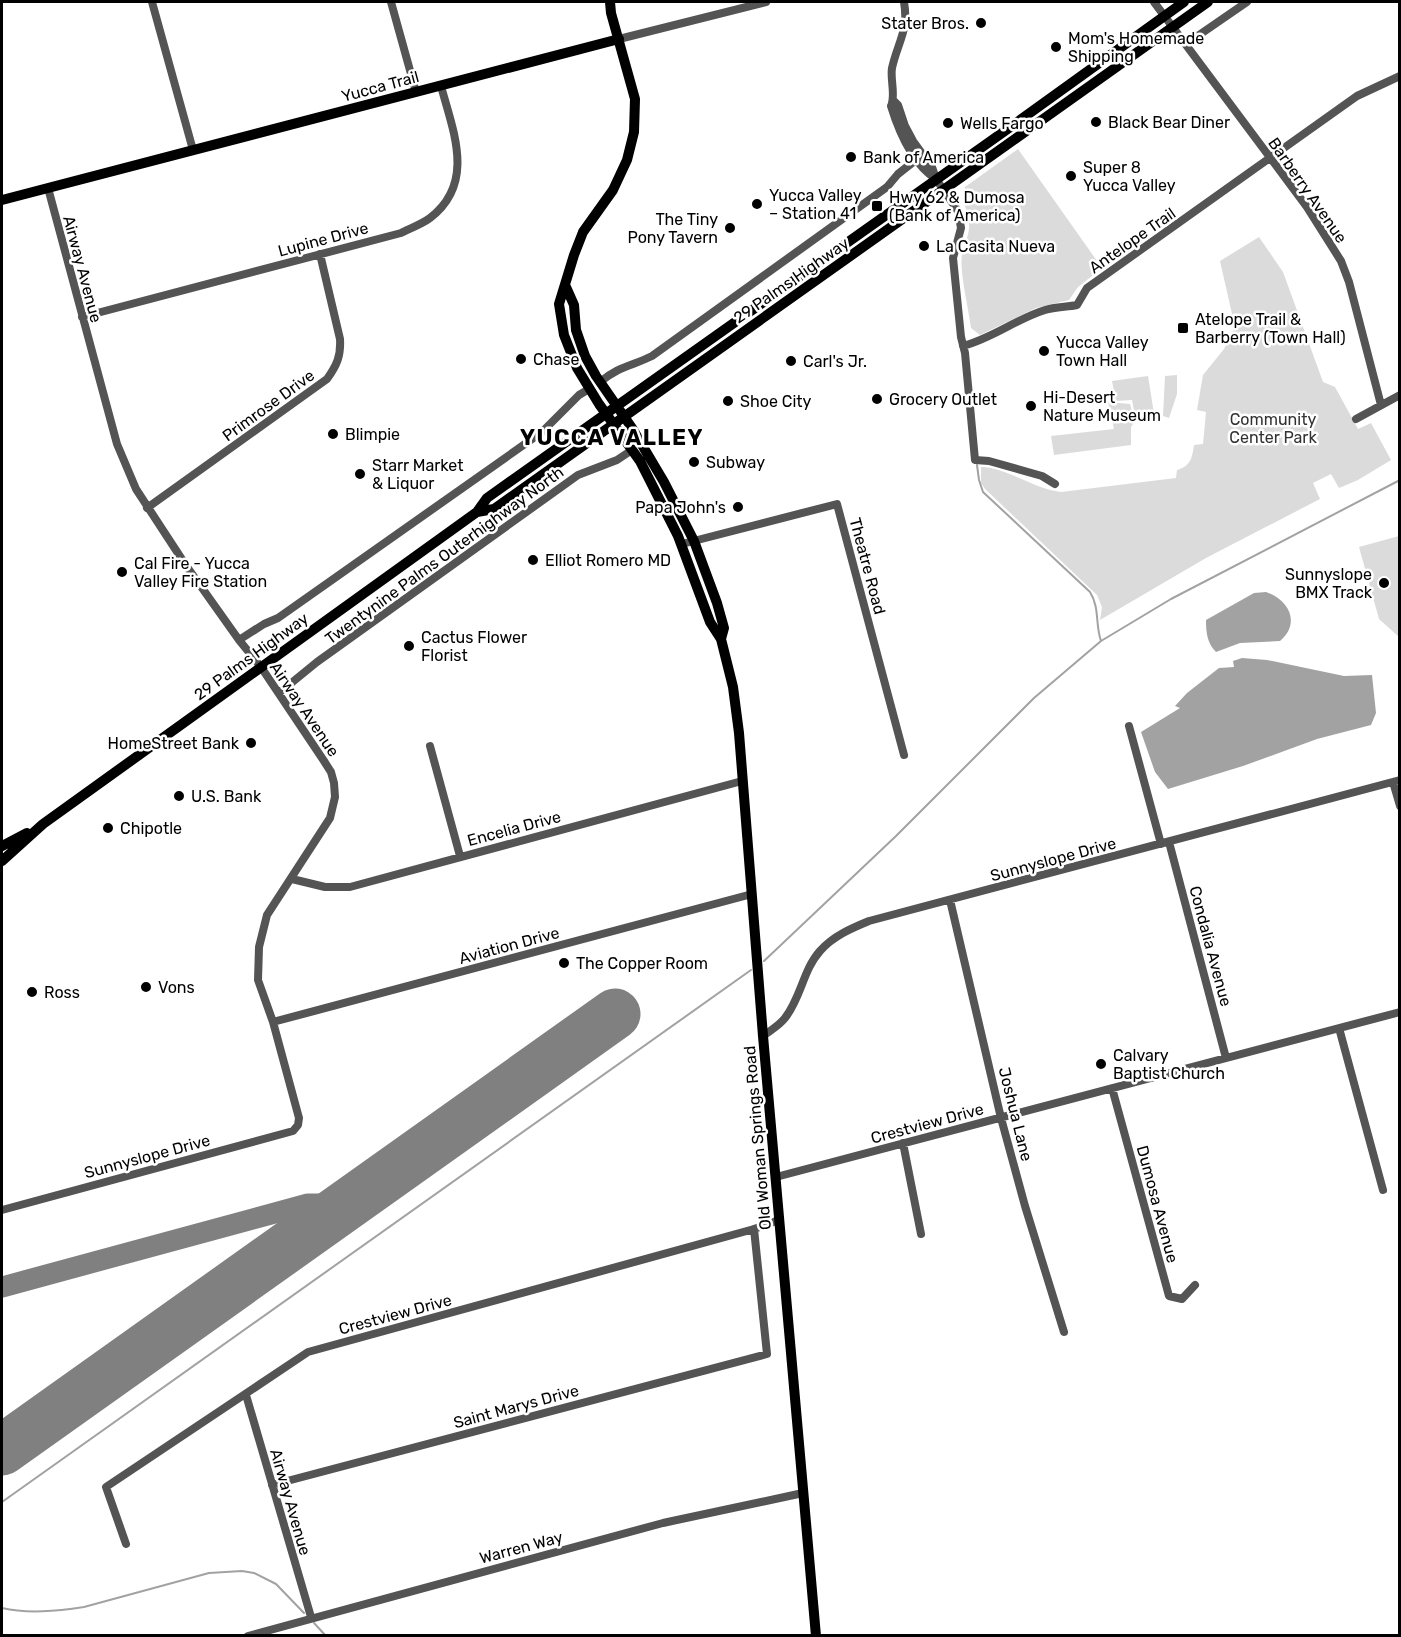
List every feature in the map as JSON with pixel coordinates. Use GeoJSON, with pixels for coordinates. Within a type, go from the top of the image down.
{"type":"FeatureCollection","features":[{"type":"Feature","properties":{"kind":"main road"},"geometry":{"type":"LineString","coordinates":[[606,413],[577,368],[564,335],[559,304],[583,232],[613,190],[627,160],[634,132],[635,99],[610,2]]}},
{"type":"Feature","properties":{"kind":"main road","name":"29 Palms Highway"},"geometry":{"type":"LineString","coordinates":[[2,861],[43,824],[477,512],[487,498],[936,179],[1162,15],[1184,2]]}},
{"type":"Feature","properties":{"kind":"main road","name":"29 Palms Highway"},"geometry":{"type":"LineString","coordinates":[[477,512],[494,509],[1208,2]]}},
{"type":"Feature","properties":{"kind":"main road","name":"Yucca Trail"},"geometry":{"type":"LineString","coordinates":[[2,200],[619,39]]}},
{"type":"Feature","properties":{"kind":"main road"},"geometry":{"type":"LineString","coordinates":[[566,287],[574,305],[579,341],[585,356],[615,406]]}},
{"type":"Feature","properties":{"kind":"main road","name":"Old Woman Springs Road"},"geometry":{"type":"LineString","coordinates":[[615,406],[632,450],[664,506],[682,544],[710,622],[721,639],[733,687],[739,733],[763,1036],[816,1635]]}},
{"type":"Feature","properties":{"kind":"main road","name":"Old Woman Springs Road"},"geometry":{"type":"LineString","coordinates":[[606,413],[619,420],[664,482],[694,541],[717,603],[724,628],[721,639]]}},
{"type":"Feature","properties":{"kind":"main road","name":"29 Palms Highway"},"geometry":{"type":"LineString","coordinates":[[2,846],[43,824]]}},
{"type":"Feature","properties":{"kind":"street"},"geometry":{"type":"LineString","coordinates":[[152,2],[193,150]]}},
{"type":"Feature","properties":{"kind":"street"},"geometry":{"type":"LineString","coordinates":[[391,2],[416,92]]}},
{"type":"Feature","properties":{"kind":"street","name":"Yucca Trail"},"geometry":{"type":"LineString","coordinates":[[619,39],[766,2]]}},
{"type":"Feature","properties":{"kind":"street"},"geometry":{"type":"LineString","coordinates":[[904,2],[906,12],[904,36],[892,68],[891,84],[894,101],[898,105],[905,126],[957,211],[961,228],[952,258],[975,460],[990,461],[1042,476],[1055,483]]}},
{"type":"Feature","properties":{"kind":"street","name":"Barberry Avenue"},"geometry":{"type":"LineString","coordinates":[[1154,2],[1307,207],[1341,261],[1349,282],[1382,405]]}},
{"type":"Feature","properties":{"kind":"street"},"geometry":{"type":"LineString","coordinates":[[1186,44],[1247,2]]}},
{"type":"Feature","properties":{"kind":"street","name":"Antelope Trail"},"geometry":{"type":"LineString","coordinates":[[963,346],[992,336],[1047,309],[1077,305],[1087,288],[1357,96],[1400,76]]}},
{"type":"Feature","properties":{"kind":"street","name":"Lupine Drive"},"geometry":{"type":"LineString","coordinates":[[82,317],[401,233],[429,219],[445,205],[455,186],[459,163],[456,142],[441,86]]}},
{"type":"Feature","properties":{"kind":"street"},"geometry":{"type":"LineString","coordinates":[[894,101],[891,106],[895,118],[917,159],[925,172],[936,179]]}},
{"type":"Feature","properties":{"kind":"street"},"geometry":{"type":"LineString","coordinates":[[600,382],[622,366],[640,363],[652,356],[887,187],[898,174],[917,159]]}},
{"type":"Feature","properties":{"kind":"street","name":"Airway Avenue"},"geometry":{"type":"LineString","coordinates":[[48,188],[117,444],[135,487],[147,508],[239,640],[279,693],[328,766],[334,783],[330,818],[267,915],[258,947],[258,980],[273,1022],[299,1118],[298,1125]]}},
{"type":"Feature","properties":{"kind":"street","name":"Primrose Drive"},"geometry":{"type":"LineString","coordinates":[[147,508],[327,379],[338,364],[341,352],[340,339],[320,254]]}},
{"type":"Feature","properties":{"kind":"street"},"geometry":{"type":"LineString","coordinates":[[239,640],[278,618],[536,436],[579,395],[589,389]]}},
{"type":"Feature","properties":{"kind":"street"},"geometry":{"type":"LineString","coordinates":[[1356,419],[1400,396]]}},
{"type":"Feature","properties":{"kind":"street","name":"Twentynine Palms Outerhighway North"},"geometry":{"type":"LineString","coordinates":[[279,693],[317,662],[578,476],[617,460],[632,450]]}},
{"type":"Feature","properties":{"kind":"street","name":"Theatre Road"},"geometry":{"type":"LineString","coordinates":[[682,544],[837,504],[904,755]]}},
{"type":"Feature","properties":{"kind":"street","name":"Condalia Avenue"},"geometry":{"type":"LineString","coordinates":[[1129,726],[1226,1058]]}},
{"type":"Feature","properties":{"kind":"street"},"geometry":{"type":"LineString","coordinates":[[430,746],[460,856]]}},
{"type":"Feature","properties":{"kind":"street","name":"Encelia Drive"},"geometry":{"type":"LineString","coordinates":[[292,879],[325,887],[350,887],[742,781]]}},
{"type":"Feature","properties":{"kind":"street"},"geometry":{"type":"LineString","coordinates":[[1396,781],[1400,806]]}},
{"type":"Feature","properties":{"kind":"street","name":"Sunnyslope Drive"},"geometry":{"type":"LineString","coordinates":[[763,1036],[785,1018],[808,969],[820,951],[852,928],[869,921],[1396,781]]}},
{"type":"Feature","properties":{"kind":"street","name":"Aviation Drive"},"geometry":{"type":"LineString","coordinates":[[273,1022],[752,894]]}},
{"type":"Feature","properties":{"kind":"street","name":"Joshua Lane"},"geometry":{"type":"LineString","coordinates":[[950,900],[1001,1118],[1025,1206],[1064,1332]]}},
{"type":"Feature","properties":{"kind":"street","name":"Crestview Drive"},"geometry":{"type":"LineString","coordinates":[[776,1177],[1400,1012]]}},
{"type":"Feature","properties":{"kind":"street"},"geometry":{"type":"LineString","coordinates":[[1339,1028],[1383,1190]]}},
{"type":"Feature","properties":{"kind":"street","name":"Dumosa Avenue"},"geometry":{"type":"LineString","coordinates":[[1112,1088],[1169,1296],[1182,1299],[1195,1285]]}},
{"type":"Feature","properties":{"kind":"street","name":"Sunnyslope Drive"},"geometry":{"type":"LineString","coordinates":[[2,1210],[293,1131],[298,1125]]}},
{"type":"Feature","properties":{"kind":"street"},"geometry":{"type":"LineString","coordinates":[[903,1143],[921,1234]]}},
{"type":"Feature","properties":{"kind":"street","name":"Crestview Drive"},"geometry":{"type":"LineString","coordinates":[[126,1544],[106,1487],[308,1352],[754,1229],[779,1220]]}},
{"type":"Feature","properties":{"kind":"street","name":"Saint Marys Drive"},"geometry":{"type":"LineString","coordinates":[[272,1485],[767,1354],[754,1229]]}},
{"type":"Feature","properties":{"kind":"street","name":"Airway Avenue"},"geometry":{"type":"LineString","coordinates":[[246,1395],[311,1617]]}},
{"type":"Feature","properties":{"kind":"street","name":"Warren Way"},"geometry":{"type":"LineString","coordinates":[[248,1635],[663,1523],[803,1493]]}},
{"type":"Feature","properties":{"kind":"green space"},"geometry":{"type":"Polygon","coordinates":[[[1018,149],[1102,268],[1078,287],[1069,300],[1036,308],[980,335],[971,328],[961,261],[969,227],[964,191],[965,187],[1018,149]]]}},
{"type":"Feature","properties":{"kind":"green space","name":"Community Center Park"},"geometry":{"type":"Polygon","coordinates":[[[1259,237],[1283,272],[1323,382],[1335,387],[1358,429],[1371,423],[1391,460],[1358,480],[1339,488],[1331,474],[1313,483],[1320,499],[1206,558],[1100,620],[1102,607],[1097,595],[985,489],[981,483],[981,467],[1001,471],[1041,487],[1061,492],[1176,478],[1177,470],[1190,461],[1194,445],[1203,444],[1206,412],[1197,410],[1203,375],[1224,349],[1235,327],[1220,261],[1259,237]]]}},
{"type":"Feature","properties":{"kind":"green space"},"geometry":{"type":"Polygon","coordinates":[[[1177,375],[1177,394],[1169,418],[1163,416],[1165,376],[1177,375]]]}},
{"type":"Feature","properties":{"kind":"green space"},"geometry":{"type":"Polygon","coordinates":[[[1148,376],[1155,420],[1136,421],[1132,400],[1116,401],[1112,381],[1148,376]]]}},
{"type":"Feature","properties":{"kind":"green space"},"geometry":{"type":"Polygon","coordinates":[[[1108,402],[1130,404],[1135,421],[1131,427],[1131,445],[1054,455],[1051,436],[1114,429],[1108,402]]]}},
{"type":"Feature","properties":{"kind":"green space","name":"Sunnyslope BMX Track"},"geometry":{"type":"Polygon","coordinates":[[[1400,536],[1399,637],[1379,619],[1359,547],[1400,536]]]}},
{"type":"Feature","properties":{"kind":"shaded area"},"geometry":{"type":"Polygon","coordinates":[[[1266,592],[1281,600],[1290,613],[1290,627],[1286,634],[1280,641],[1240,643],[1216,652],[1208,637],[1206,620],[1254,593],[1266,592]]]}},
{"type":"Feature","properties":{"kind":"shaded area"},"geometry":{"type":"Polygon","coordinates":[[[1242,658],[1267,660],[1344,676],[1372,675],[1376,713],[1371,725],[1317,739],[1243,766],[1168,789],[1155,772],[1141,732],[1180,708],[1175,706],[1187,693],[1219,668],[1234,667],[1233,661],[1242,658]]]}},
{"type":"Feature","properties":{"kind":"waterway"},"geometry":{"type":"LineString","coordinates":[[977,465],[983,492],[1090,592],[1095,604],[1101,641]]}},
{"type":"Feature","properties":{"kind":"waterway"},"geometry":{"type":"LineString","coordinates":[[764,961],[896,836],[1034,698],[1101,641],[1171,599],[1400,480]]}},
{"type":"Feature","properties":{"kind":"waterway"},"geometry":{"type":"LineString","coordinates":[[2,1502],[751,970]]}},
{"type":"Feature","properties":{"kind":"waterway"},"geometry":{"type":"LineString","coordinates":[[2,1608],[43,1611],[84,1607],[209,1573],[242,1571],[254,1573],[276,1584],[304,1613]]}},
{"type":"Feature","properties":{"kind":"waterway"},"geometry":{"type":"LineString","coordinates":[[314,1623],[326,1636]]}},
{"type":"Feature","properties":{"kind":"taxiway"},"geometry":{"type":"LineString","coordinates":[[2,1287],[308,1204],[326,1204],[334,1213]]}},
{"type":"Feature","properties":{"kind":"runway"},"geometry":{"type":"LineString","coordinates":[[2,1450],[615,1014]]}},
{"type":"Feature","properties":{"kind":"place","name":"Stater Bros."},"geometry":{"type":"Point","coordinates":[981,23]}},
{"type":"Feature","properties":{"kind":"place","name":"Mom's Homemade Shipping"},"geometry":{"type":"Point","coordinates":[1056,47]}},
{"type":"Feature","properties":{"kind":"place","name":"Black Bear Diner"},"geometry":{"type":"Point","coordinates":[1096,122]}},
{"type":"Feature","properties":{"kind":"place","name":"Wells Fargo"},"geometry":{"type":"Point","coordinates":[948,123]}},
{"type":"Feature","properties":{"kind":"place","name":"Bank of America"},"geometry":{"type":"Point","coordinates":[851,157]}},
{"type":"Feature","properties":{"kind":"place","name":"Super 8 Yucca Valley"},"geometry":{"type":"Point","coordinates":[1071,176]}},
{"type":"Feature","properties":{"kind":"place","name":"Yucca Valley – Station 41"},"geometry":{"type":"Point","coordinates":[757,204]}},
{"type":"Feature","properties":{"kind":"place","name":"Hwy 62 & Dumosa (Bank of America)"},"geometry":{"type":"Point","coordinates":[877,206]}},
{"type":"Feature","properties":{"kind":"place","name":"The Tiny Pony Tavern"},"geometry":{"type":"Point","coordinates":[730,228]}},
{"type":"Feature","properties":{"kind":"place","name":"La Casita Nueva"},"geometry":{"type":"Point","coordinates":[924,246]}},
{"type":"Feature","properties":{"kind":"place","name":"Atelope Trail & Barberry (Town Hall)"},"geometry":{"type":"Point","coordinates":[1183,328]}},
{"type":"Feature","properties":{"kind":"place","name":"Yucca Valley Town Hall"},"geometry":{"type":"Point","coordinates":[1044,351]}},
{"type":"Feature","properties":{"kind":"place","name":"Chase"},"geometry":{"type":"Point","coordinates":[521,359]}},
{"type":"Feature","properties":{"kind":"place","name":"Carl's Jr."},"geometry":{"type":"Point","coordinates":[791,361]}},
{"type":"Feature","properties":{"kind":"place","name":"Grocery Outlet"},"geometry":{"type":"Point","coordinates":[877,399]}},
{"type":"Feature","properties":{"kind":"place","name":"Shoe City"},"geometry":{"type":"Point","coordinates":[728,401]}},
{"type":"Feature","properties":{"kind":"place","name":"Hi-Desert Nature Museum"},"geometry":{"type":"Point","coordinates":[1031,406]}},
{"type":"Feature","properties":{"kind":"place","name":"Blimpie"},"geometry":{"type":"Point","coordinates":[333,434]}},
{"type":"Feature","properties":{"kind":"place","name":"Subway"},"geometry":{"type":"Point","coordinates":[694,462]}},
{"type":"Feature","properties":{"kind":"place","name":"Starr Market & Liquor"},"geometry":{"type":"Point","coordinates":[360,474]}},
{"type":"Feature","properties":{"kind":"place","name":"Papa John's"},"geometry":{"type":"Point","coordinates":[738,507]}},
{"type":"Feature","properties":{"kind":"place","name":"Elliot Romero MD"},"geometry":{"type":"Point","coordinates":[533,560]}},
{"type":"Feature","properties":{"kind":"place","name":"Cal Fire - Yucca Valley Fire Station"},"geometry":{"type":"Point","coordinates":[122,572]}},
{"type":"Feature","properties":{"kind":"place","name":"Sunnyslope BMX Track"},"geometry":{"type":"Point","coordinates":[1384,583]}},
{"type":"Feature","properties":{"kind":"place","name":"Cactus Flower Florist"},"geometry":{"type":"Point","coordinates":[409,646]}},
{"type":"Feature","properties":{"kind":"place","name":"HomeStreet Bank"},"geometry":{"type":"Point","coordinates":[251,743]}},
{"type":"Feature","properties":{"kind":"place","name":"U.S. Bank"},"geometry":{"type":"Point","coordinates":[179,796]}},
{"type":"Feature","properties":{"kind":"place","name":"Chipotle"},"geometry":{"type":"Point","coordinates":[108,828]}},
{"type":"Feature","properties":{"kind":"place","name":"The Copper Room"},"geometry":{"type":"Point","coordinates":[564,963]}},
{"type":"Feature","properties":{"kind":"place","name":"Vons"},"geometry":{"type":"Point","coordinates":[146,987]}},
{"type":"Feature","properties":{"kind":"place","name":"Ross"},"geometry":{"type":"Point","coordinates":[32,992]}},
{"type":"Feature","properties":{"kind":"place","name":"Calvary Baptist Church"},"geometry":{"type":"Point","coordinates":[1101,1064]}},
{"type":"Feature","properties":{"kind":"district","name":"YUCCA VALLEY"},"geometry":{"type":"Point","coordinates":[612,437]}}]}
